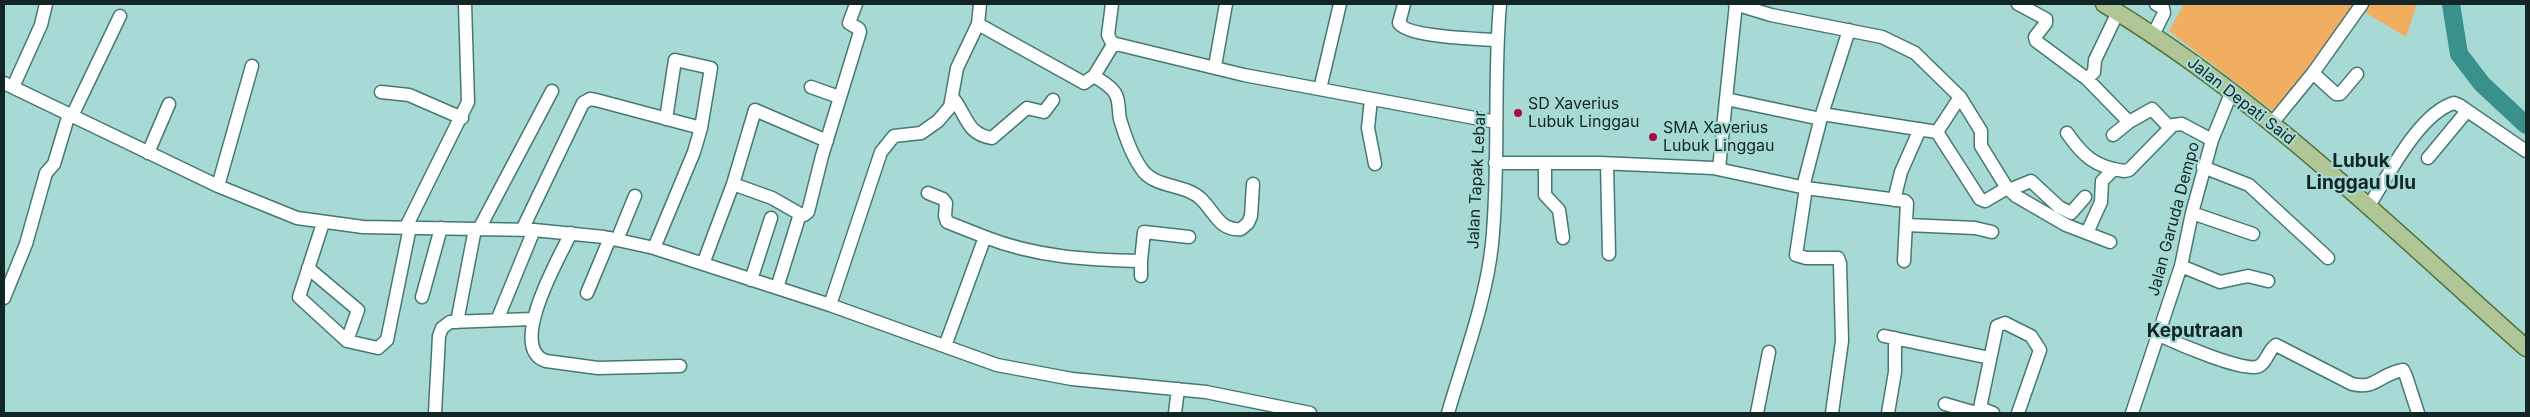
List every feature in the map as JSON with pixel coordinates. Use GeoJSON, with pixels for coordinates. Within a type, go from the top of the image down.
{"type":"FeatureCollection","features":[{"type":"Feature","properties":{"kind":"main road","name":"Jalan Depati Said"},"geometry":{"type":"LineString","coordinates":[[2108,6],[2153,35],[2273,122],[2526,348]]}},
{"type":"Feature","properties":{"kind":"street"},"geometry":{"type":"LineString","coordinates":[[46,4],[41,25],[8,85],[218,186],[282,213],[323,223],[363,227],[528,230],[614,239],[654,248],[830,305],[997,365],[1072,379],[1178,389],[1282,410],[1310,413]]}},
{"type":"Feature","properties":{"kind":"street"},"geometry":{"type":"LineString","coordinates":[[323,223],[300,297],[347,341],[373,348],[381,348],[385,344],[408,227],[462,118],[468,102],[465,4]]}},
{"type":"Feature","properties":{"kind":"street"},"geometry":{"type":"LineString","coordinates":[[733,184],[772,198],[800,214],[806,214],[809,209],[826,141],[860,32],[849,24],[856,4]]}},
{"type":"Feature","properties":{"kind":"street"},"geometry":{"type":"LineString","coordinates":[[830,305],[881,152],[894,136],[916,135],[931,127],[943,116],[953,98],[957,68],[978,24],[980,4]]}},
{"type":"Feature","properties":{"kind":"street"},"geometry":{"type":"LineString","coordinates":[[1112,4],[1108,35],[1114,43],[1215,66],[1244,75],[1496,122]]}},
{"type":"Feature","properties":{"kind":"street"},"geometry":{"type":"LineString","coordinates":[[1215,66],[1226,4]]}},
{"type":"Feature","properties":{"kind":"street"},"geometry":{"type":"LineString","coordinates":[[1320,89],[1340,4]]}},
{"type":"Feature","properties":{"kind":"street"},"geometry":{"type":"LineString","coordinates":[[1404,4],[1398,23],[1402,28],[1426,34],[1496,40]]}},
{"type":"Feature","properties":{"kind":"street","name":"Jalan Tapak Lebar"},"geometry":{"type":"LineString","coordinates":[[1448,413],[1477,312],[1492,244],[1496,122],[1496,40],[1500,4]]}},
{"type":"Feature","properties":{"kind":"street"},"geometry":{"type":"LineString","coordinates":[[1719,169],[1736,4],[1771,14],[1893,41],[1915,52],[1960,98],[1981,131],[1981,146],[2008,189],[2068,219],[2087,234],[2110,242]]}},
{"type":"Feature","properties":{"kind":"street"},"geometry":{"type":"LineString","coordinates":[[2018,4],[2038,8],[2046,20],[2035,37],[2036,42],[2087,79],[2129,122]]}},
{"type":"Feature","properties":{"kind":"street"},"geometry":{"type":"LineString","coordinates":[[2153,35],[2164,13],[2163,8],[2156,4]]}},
{"type":"Feature","properties":{"kind":"street"},"geometry":{"type":"LineString","coordinates":[[2273,122],[2313,73],[2362,4]]}},
{"type":"Feature","properties":{"kind":"street"},"geometry":{"type":"LineString","coordinates":[[2087,79],[2094,72],[2108,6]]}},
{"type":"Feature","properties":{"kind":"street"},"geometry":{"type":"LineString","coordinates":[[4,298],[26,244],[46,173],[54,164],[71,115],[120,16]]}},
{"type":"Feature","properties":{"kind":"street"},"geometry":{"type":"LineString","coordinates":[[978,24],[1077,81],[1084,83],[1094,76],[1114,43]]}},
{"type":"Feature","properties":{"kind":"street"},"geometry":{"type":"LineString","coordinates":[[1832,413],[1842,341],[1840,263],[1838,258],[1806,258],[1796,255],[1805,188],[1821,117],[1849,30]]}},
{"type":"Feature","properties":{"kind":"street"},"geometry":{"type":"LineString","coordinates":[[654,248],[694,152],[701,128],[712,71],[707,66],[675,60],[666,119]]}},
{"type":"Feature","properties":{"kind":"street"},"geometry":{"type":"LineString","coordinates":[[218,186],[252,66]]}},
{"type":"Feature","properties":{"kind":"street"},"geometry":{"type":"LineString","coordinates":[[2313,73],[2336,94],[2340,94],[2357,74]]}},
{"type":"Feature","properties":{"kind":"street"},"geometry":{"type":"LineString","coordinates":[[1094,76],[1115,92],[1124,133],[1141,169],[1148,177],[1193,193],[1202,199],[1223,225],[1234,230],[1241,229],[1248,223],[1254,184]]}},
{"type":"Feature","properties":{"kind":"street"},"geometry":{"type":"LineString","coordinates":[[811,87],[840,98]]}},
{"type":"Feature","properties":{"kind":"street"},"geometry":{"type":"LineString","coordinates":[[457,322],[477,229],[552,91]]}},
{"type":"Feature","properties":{"kind":"street","name":"Jalan Garuda Dempo"},"geometry":{"type":"LineString","coordinates":[[2134,413],[2182,266],[2203,167],[2232,91]]}},
{"type":"Feature","properties":{"kind":"street"},"geometry":{"type":"LineString","coordinates":[[381,92],[410,95],[462,118]]}},
{"type":"Feature","properties":{"kind":"street"},"geometry":{"type":"LineString","coordinates":[[953,98],[972,130],[992,138],[1027,108],[1044,112],[1054,100]]}},
{"type":"Feature","properties":{"kind":"street"},"geometry":{"type":"LineString","coordinates":[[1937,132],[1960,98]]}},
{"type":"Feature","properties":{"kind":"street"},"geometry":{"type":"LineString","coordinates":[[498,318],[528,230],[583,103],[590,99],[596,100],[701,128]]}},
{"type":"Feature","properties":{"kind":"street"},"geometry":{"type":"LineString","coordinates":[[1371,99],[1368,128],[1375,164]]}},
{"type":"Feature","properties":{"kind":"street"},"geometry":{"type":"LineString","coordinates":[[1726,99],[1821,117],[1877,122],[1937,132],[1980,200],[1985,201],[2008,189],[2031,181],[2059,207],[2068,219]]}},
{"type":"Feature","properties":{"kind":"street"},"geometry":{"type":"LineString","coordinates":[[2368,207],[2419,130],[2448,105],[2454,103],[2526,151]]}},
{"type":"Feature","properties":{"kind":"street"},"geometry":{"type":"LineString","coordinates":[[148,152],[169,104]]}},
{"type":"Feature","properties":{"kind":"street"},"geometry":{"type":"LineString","coordinates":[[2113,135],[2129,122],[2152,109],[2170,128]]}},
{"type":"Feature","properties":{"kind":"street"},"geometry":{"type":"LineString","coordinates":[[702,264],[733,184],[755,110],[826,141]]}},
{"type":"Feature","properties":{"kind":"street"},"geometry":{"type":"LineString","coordinates":[[2428,158],[2467,111]]}},
{"type":"Feature","properties":{"kind":"street"},"geometry":{"type":"LineString","coordinates":[[2066,133],[2081,154],[2114,169],[2129,170],[2173,125],[2182,124],[2212,140]]}},
{"type":"Feature","properties":{"kind":"street"},"geometry":{"type":"LineString","coordinates":[[1894,200],[1901,172],[1920,129]]}},
{"type":"Feature","properties":{"kind":"street"},"geometry":{"type":"LineString","coordinates":[[1494,163],[1607,164],[1719,169],[1805,188],[1907,202],[1904,261]]}},
{"type":"Feature","properties":{"kind":"street"},"geometry":{"type":"LineString","coordinates":[[1545,163],[1545,195],[1559,210],[1563,238]]}},
{"type":"Feature","properties":{"kind":"street"},"geometry":{"type":"LineString","coordinates":[[1607,164],[1609,254]]}},
{"type":"Feature","properties":{"kind":"street"},"geometry":{"type":"LineString","coordinates":[[2203,167],[2249,184],[2328,258]]}},
{"type":"Feature","properties":{"kind":"street"},"geometry":{"type":"LineString","coordinates":[[2087,234],[2101,202],[2102,181],[2114,169]]}},
{"type":"Feature","properties":{"kind":"street"},"geometry":{"type":"LineString","coordinates":[[928,193],[943,199],[946,203],[945,216],[947,222],[985,237],[1055,256],[1087,260],[1141,261]]}},
{"type":"Feature","properties":{"kind":"street"},"geometry":{"type":"LineString","coordinates":[[587,293],[635,196]]}},
{"type":"Feature","properties":{"kind":"street"},"geometry":{"type":"LineString","coordinates":[[2068,219],[2085,197]]}},
{"type":"Feature","properties":{"kind":"street"},"geometry":{"type":"LineString","coordinates":[[2192,212],[2253,234]]}},
{"type":"Feature","properties":{"kind":"street"},"geometry":{"type":"LineString","coordinates":[[777,288],[800,214]]}},
{"type":"Feature","properties":{"kind":"street"},"geometry":{"type":"LineString","coordinates":[[751,280],[771,218]]}},
{"type":"Feature","properties":{"kind":"street"},"geometry":{"type":"LineString","coordinates":[[1907,225],[1966,227],[1992,232]]}},
{"type":"Feature","properties":{"kind":"street"},"geometry":{"type":"LineString","coordinates":[[422,298],[441,228]]}},
{"type":"Feature","properties":{"kind":"street"},"geometry":{"type":"LineString","coordinates":[[1141,276],[1144,232],[1189,238]]}},
{"type":"Feature","properties":{"kind":"street"},"geometry":{"type":"LineString","coordinates":[[571,233],[532,319],[534,348],[542,360],[598,368],[680,366]]}},
{"type":"Feature","properties":{"kind":"street"},"geometry":{"type":"LineString","coordinates":[[945,346],[985,237]]}},
{"type":"Feature","properties":{"kind":"street"},"geometry":{"type":"LineString","coordinates":[[2182,266],[2220,282],[2248,276],[2268,281]]}},
{"type":"Feature","properties":{"kind":"street"},"geometry":{"type":"LineString","coordinates":[[308,268],[358,310],[347,341]]}},
{"type":"Feature","properties":{"kind":"street"},"geometry":{"type":"LineString","coordinates":[[435,413],[439,336],[445,326],[457,322],[498,318],[532,319]]}},
{"type":"Feature","properties":{"kind":"street"},"geometry":{"type":"LineString","coordinates":[[1945,404],[1961,411],[1976,413],[1980,408],[1990,358],[2000,324],[2005,323],[2031,336],[2040,350],[2018,413]]}},
{"type":"Feature","properties":{"kind":"street"},"geometry":{"type":"LineString","coordinates":[[2159,335],[2203,355],[2253,368],[2261,365],[2276,345],[2352,384],[2365,387],[2387,375],[2402,370],[2406,376],[2418,413]]}},
{"type":"Feature","properties":{"kind":"street"},"geometry":{"type":"LineString","coordinates":[[1888,413],[1894,372],[1890,337],[1990,358]]}},
{"type":"Feature","properties":{"kind":"street"},"geometry":{"type":"LineString","coordinates":[[1757,413],[1769,352]]}},
{"type":"Feature","properties":{"kind":"street"},"geometry":{"type":"LineString","coordinates":[[1175,413],[1178,389]]}},
{"type":"Feature","properties":{"kind":"street"},"geometry":{"type":"LineString","coordinates":[[1980,408],[1993,413]]}},
{"type":"Feature","properties":{"kind":"shaded area"},"geometry":{"type":"Polygon","coordinates":[[[2184,4],[2417,4],[2406,37],[2356,7],[2276,113],[2169,31],[2184,4]]]}},
{"type":"Feature","properties":{"kind":"waterway"},"geometry":{"type":"LineString","coordinates":[[2451,4],[2459,54],[2482,84],[2526,125]]}},
{"type":"Feature","properties":{"kind":"place","name":"SD Xaverius Lubuk Linggau"},"geometry":{"type":"Point","coordinates":[1518,113]}},
{"type":"Feature","properties":{"kind":"place","name":"SMA Xaverius Lubuk Linggau"},"geometry":{"type":"Point","coordinates":[1653,137]}},
{"type":"Feature","properties":{"kind":"district","name":"Lubuk Linggau Ulu"},"geometry":{"type":"Point","coordinates":[2361,172]}},
{"type":"Feature","properties":{"kind":"district","name":"Keputraan"},"geometry":{"type":"Point","coordinates":[2195,331]}}]}
